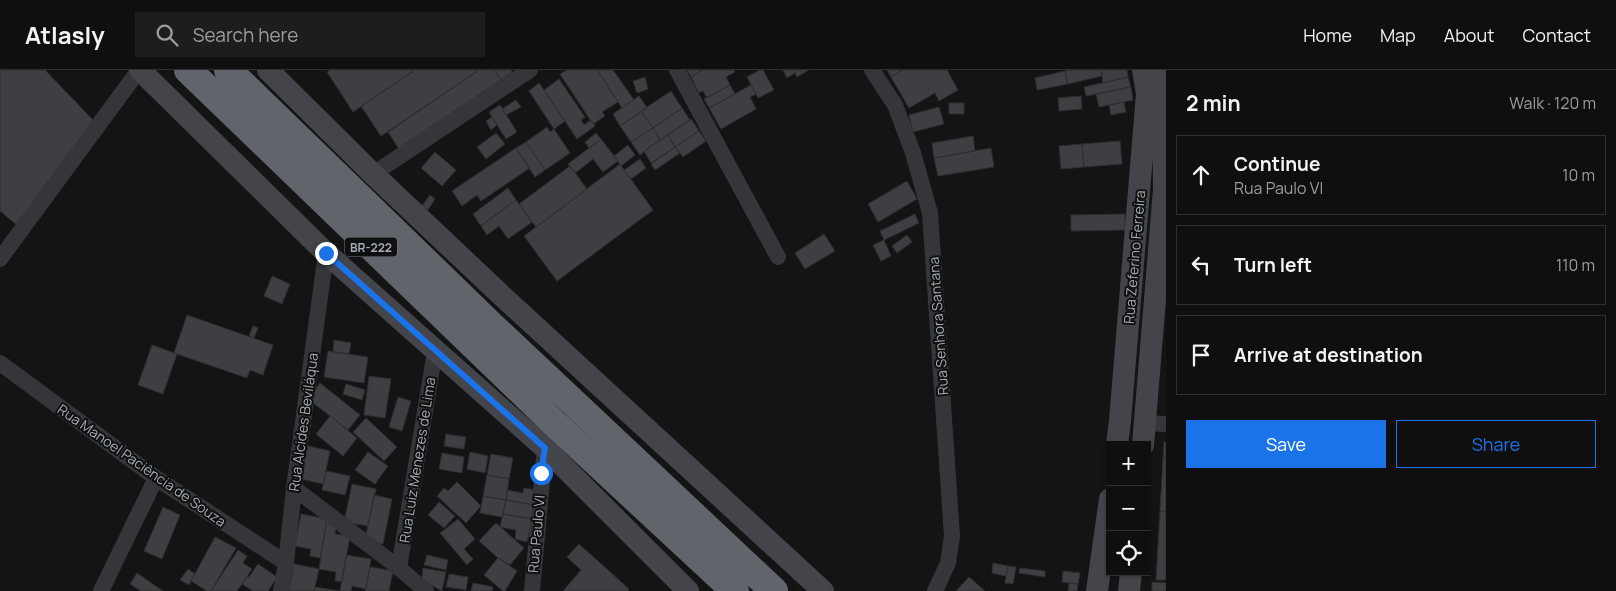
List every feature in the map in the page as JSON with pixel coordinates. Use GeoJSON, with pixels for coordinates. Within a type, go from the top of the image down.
{"type":"FeatureCollection","features":[{"type":"Feature","properties":{"kind":"highway","name":"BR-222"},"geometry":{"type":"LineString","coordinates":[[188,70],[549,435],[735,591]]}},
{"type":"Feature","properties":{"kind":"highway","name":"BR-222"},"geometry":{"type":"LineString","coordinates":[[228,70],[492,326],[774,591]]}},
{"type":"Feature","properties":{"kind":"main road"},"geometry":{"type":"LineString","coordinates":[[140,70],[326,253],[435,351],[549,435],[688,591]]}},
{"type":"Feature","properties":{"kind":"main road"},"geometry":{"type":"LineString","coordinates":[[268,70],[373,174],[500,294],[823,591]]}},
{"type":"Feature","properties":{"kind":"main road","name":"Rua Zeferino Ferreira"},"geometry":{"type":"LineString","coordinates":[[1118,441],[1147,94],[1143,70]]}},
{"type":"Feature","properties":{"kind":"main road","name":"Rua Zeferino Ferreira"},"geometry":{"type":"LineString","coordinates":[[1152,431],[1165,190],[1164,89],[1160,70]]}},
{"type":"Feature","properties":{"kind":"main road"},"geometry":{"type":"LineString","coordinates":[[1097,591],[1106,527]]}},
{"type":"Feature","properties":{"kind":"main road"},"geometry":{"type":"LineString","coordinates":[[1129,591],[1131,576]]}},
{"type":"Feature","properties":{"kind":"street"},"geometry":{"type":"LineString","coordinates":[[0,259],[140,70]]}},
{"type":"Feature","properties":{"kind":"street"},"geometry":{"type":"LineString","coordinates":[[373,174],[530,70]]}},
{"type":"Feature","properties":{"kind":"street"},"geometry":{"type":"LineString","coordinates":[[677,70],[778,257]]}},
{"type":"Feature","properties":{"kind":"street","name":"Rua Senhora Santana"},"geometry":{"type":"LineString","coordinates":[[872,70],[896,105],[913,154],[930,213],[952,536],[948,563],[935,591]]}},
{"type":"Feature","properties":{"kind":"street","name":"Rua Alcides Beviláqua"},"geometry":{"type":"LineString","coordinates":[[281,591],[326,253]]}},
{"type":"Feature","properties":{"kind":"street","name":"Rua Luiz Menezes de Lima"},"geometry":{"type":"LineString","coordinates":[[399,568],[435,351]]}},
{"type":"Feature","properties":{"kind":"street","name":"Rua Manoel Paciência de Souza"},"geometry":{"type":"LineString","coordinates":[[0,363],[156,478],[286,563]]}},
{"type":"Feature","properties":{"kind":"street","name":"Rua Paulo VI"},"geometry":{"type":"LineString","coordinates":[[532,591],[549,435]]}},
{"type":"Feature","properties":{"kind":"street"},"geometry":{"type":"LineString","coordinates":[[101,591],[156,478]]}},
{"type":"Feature","properties":{"kind":"street"},"geometry":{"type":"LineString","coordinates":[[294,488],[399,568],[426,591]]}},
{"type":"Feature","properties":{"kind":"building"},"geometry":{"type":"Polygon","coordinates":[[[0,70],[45,70],[93,120],[18,226],[0,211],[0,70]]]}},
{"type":"Feature","properties":{"kind":"building"},"geometry":{"type":"Polygon","coordinates":[[[330,70],[415,70],[353,112],[327,72],[330,70]]]}},
{"type":"Feature","properties":{"kind":"building"},"geometry":{"type":"Polygon","coordinates":[[[415,70],[479,70],[381,136],[361,106],[415,70]]]}},
{"type":"Feature","properties":{"kind":"building"},"geometry":{"type":"Polygon","coordinates":[[[479,70],[495,70],[501,80],[399,149],[388,132],[479,70]]]}},
{"type":"Feature","properties":{"kind":"building"},"geometry":{"type":"Polygon","coordinates":[[[495,70],[511,70],[512,72],[501,80],[495,70]]]}},
{"type":"Feature","properties":{"kind":"building"},"geometry":{"type":"Polygon","coordinates":[[[567,70],[597,70],[618,102],[602,112],[605,116],[593,124],[560,74],[567,70]]]}},
{"type":"Feature","properties":{"kind":"building"},"geometry":{"type":"Polygon","coordinates":[[[597,70],[613,70],[634,100],[622,108],[597,70]]]}},
{"type":"Feature","properties":{"kind":"building"},"geometry":{"type":"Polygon","coordinates":[[[687,70],[703,70],[691,77],[687,70]]]}},
{"type":"Feature","properties":{"kind":"building"},"geometry":{"type":"Polygon","coordinates":[[[703,70],[733,70],[735,72],[726,77],[730,85],[707,98],[703,91],[699,93],[691,77],[703,70]]]}},
{"type":"Feature","properties":{"kind":"building"},"geometry":{"type":"Polygon","coordinates":[[[763,70],[774,90],[758,98],[747,77],[763,70]]]}},
{"type":"Feature","properties":{"kind":"building"},"geometry":{"type":"Polygon","coordinates":[[[783,70],[794,70],[795,73],[787,78],[783,70]]]}},
{"type":"Feature","properties":{"kind":"building"},"geometry":{"type":"Polygon","coordinates":[[[809,70],[797,77],[794,71],[809,70]]]}},
{"type":"Feature","properties":{"kind":"building"},"geometry":{"type":"Polygon","coordinates":[[[887,70],[903,70],[891,77],[887,70]]]}},
{"type":"Feature","properties":{"kind":"building"},"geometry":{"type":"Polygon","coordinates":[[[903,70],[947,70],[958,90],[939,101],[935,93],[909,108],[891,77],[903,70]]]}},
{"type":"Feature","properties":{"kind":"building"},"geometry":{"type":"Polygon","coordinates":[[[1101,70],[1102,76],[1068,84],[1065,71],[1101,70]]]}},
{"type":"Feature","properties":{"kind":"building"},"geometry":{"type":"Polygon","coordinates":[[[1101,70],[1127,70],[1128,77],[1103,83],[1101,70]]]}},
{"type":"Feature","properties":{"kind":"building"},"geometry":{"type":"Polygon","coordinates":[[[1065,71],[1068,84],[1037,90],[1035,78],[1065,71]]]}},
{"type":"Feature","properties":{"kind":"building"},"geometry":{"type":"Polygon","coordinates":[[[645,77],[648,89],[637,93],[633,81],[645,77]]]}},
{"type":"Feature","properties":{"kind":"building"},"geometry":{"type":"Polygon","coordinates":[[[1128,77],[1131,87],[1086,96],[1084,87],[1128,77]]]}},
{"type":"Feature","properties":{"kind":"building"},"geometry":{"type":"Polygon","coordinates":[[[559,79],[585,117],[581,120],[584,125],[591,120],[595,126],[577,139],[544,90],[559,79]]]}},
{"type":"Feature","properties":{"kind":"building"},"geometry":{"type":"Polygon","coordinates":[[[539,83],[565,121],[554,129],[529,91],[539,83]]]}},
{"type":"Feature","properties":{"kind":"building"},"geometry":{"type":"Polygon","coordinates":[[[730,85],[735,94],[709,108],[704,99],[730,85]]]}},
{"type":"Feature","properties":{"kind":"building"},"geometry":{"type":"Polygon","coordinates":[[[751,85],[756,94],[750,97],[756,109],[721,129],[709,108],[751,85]]]}},
{"type":"Feature","properties":{"kind":"building"},"geometry":{"type":"Polygon","coordinates":[[[1131,87],[1133,100],[1099,107],[1096,94],[1131,87]]]}},
{"type":"Feature","properties":{"kind":"building"},"geometry":{"type":"Polygon","coordinates":[[[671,91],[682,108],[653,128],[641,111],[671,91]]]}},
{"type":"Feature","properties":{"kind":"building"},"geometry":{"type":"Polygon","coordinates":[[[639,96],[647,108],[620,126],[613,114],[639,96]]]}},
{"type":"Feature","properties":{"kind":"building"},"geometry":{"type":"Polygon","coordinates":[[[1081,96],[1082,109],[1059,111],[1058,98],[1081,96]]]}},
{"type":"Feature","properties":{"kind":"building"},"geometry":{"type":"Polygon","coordinates":[[[516,100],[521,107],[506,115],[502,109],[516,100]]]}},
{"type":"Feature","properties":{"kind":"building"},"geometry":{"type":"Polygon","coordinates":[[[1124,102],[1126,112],[1111,115],[1109,105],[1124,102]]]}},
{"type":"Feature","properties":{"kind":"building"},"geometry":{"type":"Polygon","coordinates":[[[949,103],[964,103],[964,114],[949,114],[949,103]]]}},
{"type":"Feature","properties":{"kind":"building"},"geometry":{"type":"Polygon","coordinates":[[[500,105],[517,132],[506,139],[489,112],[500,105]]]}},
{"type":"Feature","properties":{"kind":"building"},"geometry":{"type":"Polygon","coordinates":[[[939,107],[944,124],[913,132],[909,115],[939,107]]]}},
{"type":"Feature","properties":{"kind":"building"},"geometry":{"type":"Polygon","coordinates":[[[682,108],[690,120],[660,140],[653,128],[682,108]]]}},
{"type":"Feature","properties":{"kind":"building"},"geometry":{"type":"Polygon","coordinates":[[[641,111],[653,128],[631,142],[620,126],[641,111]]]}},
{"type":"Feature","properties":{"kind":"building"},"geometry":{"type":"Polygon","coordinates":[[[492,117],[497,125],[491,130],[486,121],[492,117]]]}},
{"type":"Feature","properties":{"kind":"building"},"geometry":{"type":"Polygon","coordinates":[[[691,119],[699,131],[675,147],[668,135],[691,119]]]}},
{"type":"Feature","properties":{"kind":"building"},"geometry":{"type":"Polygon","coordinates":[[[547,127],[550,132],[554,129],[570,153],[545,170],[526,142],[547,127]]]}},
{"type":"Feature","properties":{"kind":"building"},"geometry":{"type":"Polygon","coordinates":[[[653,128],[660,140],[640,155],[631,142],[653,128]]]}},
{"type":"Feature","properties":{"kind":"building"},"geometry":{"type":"Polygon","coordinates":[[[699,131],[706,141],[683,157],[675,147],[699,131]]]}},
{"type":"Feature","properties":{"kind":"building"},"geometry":{"type":"Polygon","coordinates":[[[496,133],[505,144],[486,159],[477,147],[496,133]]]}},
{"type":"Feature","properties":{"kind":"building"},"geometry":{"type":"Polygon","coordinates":[[[596,133],[601,139],[589,148],[585,142],[596,133]]]}},
{"type":"Feature","properties":{"kind":"building"},"geometry":{"type":"Polygon","coordinates":[[[668,135],[675,147],[651,163],[644,151],[668,135]]]}},
{"type":"Feature","properties":{"kind":"building"},"geometry":{"type":"Polygon","coordinates":[[[973,136],[975,151],[934,158],[932,143],[973,136]]]}},
{"type":"Feature","properties":{"kind":"building"},"geometry":{"type":"Polygon","coordinates":[[[601,139],[618,161],[603,172],[593,159],[575,173],[568,164],[601,139]]]}},
{"type":"Feature","properties":{"kind":"building"},"geometry":{"type":"Polygon","coordinates":[[[1120,141],[1122,164],[1084,167],[1082,144],[1120,141]]]}},
{"type":"Feature","properties":{"kind":"building"},"geometry":{"type":"Polygon","coordinates":[[[526,142],[545,170],[535,177],[516,148],[526,142]]]}},
{"type":"Feature","properties":{"kind":"building"},"geometry":{"type":"Polygon","coordinates":[[[1082,144],[1084,167],[1061,169],[1059,146],[1082,144]]]}},
{"type":"Feature","properties":{"kind":"building"},"geometry":{"type":"Polygon","coordinates":[[[628,145],[635,155],[621,166],[614,156],[628,145]]]}},
{"type":"Feature","properties":{"kind":"building"},"geometry":{"type":"Polygon","coordinates":[[[675,147],[680,153],[655,170],[651,164],[675,147]]]}},
{"type":"Feature","properties":{"kind":"building"},"geometry":{"type":"Polygon","coordinates":[[[516,148],[530,168],[481,201],[477,195],[462,206],[452,191],[516,148]]]}},
{"type":"Feature","properties":{"kind":"building"},"geometry":{"type":"Polygon","coordinates":[[[991,148],[994,167],[938,176],[934,158],[991,148]]]}},
{"type":"Feature","properties":{"kind":"building"},"geometry":{"type":"Polygon","coordinates":[[[435,152],[456,170],[442,186],[421,168],[435,152]]]}},
{"type":"Feature","properties":{"kind":"building"},"geometry":{"type":"Polygon","coordinates":[[[640,159],[646,168],[631,179],[624,170],[640,159]]]}},
{"type":"Feature","properties":{"kind":"building"},"geometry":{"type":"Polygon","coordinates":[[[620,164],[653,210],[557,281],[524,236],[620,164]]]}},
{"type":"Feature","properties":{"kind":"building"},"geometry":{"type":"Polygon","coordinates":[[[570,166],[587,189],[536,227],[519,204],[570,166]]]}},
{"type":"Feature","properties":{"kind":"building"},"geometry":{"type":"Polygon","coordinates":[[[907,181],[917,199],[878,222],[868,204],[907,181]]]}},
{"type":"Feature","properties":{"kind":"building"},"geometry":{"type":"Polygon","coordinates":[[[508,188],[516,200],[481,226],[473,214],[508,188]]]}},
{"type":"Feature","properties":{"kind":"building"},"geometry":{"type":"Polygon","coordinates":[[[430,195],[435,199],[428,210],[422,206],[430,195]]]}},
{"type":"Feature","properties":{"kind":"building"},"geometry":{"type":"Polygon","coordinates":[[[516,200],[532,222],[508,239],[499,226],[487,235],[481,226],[516,200]]]}},
{"type":"Feature","properties":{"kind":"building"},"geometry":{"type":"Polygon","coordinates":[[[915,214],[919,223],[884,240],[880,231],[915,214]]]}},
{"type":"Feature","properties":{"kind":"building"},"geometry":{"type":"Polygon","coordinates":[[[1125,214],[1125,230],[1071,231],[1071,215],[1125,214]]]}},
{"type":"Feature","properties":{"kind":"building"},"geometry":{"type":"Polygon","coordinates":[[[824,234],[835,251],[805,269],[795,253],[824,234]]]}},
{"type":"Feature","properties":{"kind":"building"},"geometry":{"type":"Polygon","coordinates":[[[907,235],[912,242],[897,253],[892,246],[907,235]]]}},
{"type":"Feature","properties":{"kind":"building"},"geometry":{"type":"Polygon","coordinates":[[[884,240],[891,256],[881,261],[873,245],[884,240]]]}},
{"type":"Feature","properties":{"kind":"building"},"geometry":{"type":"Polygon","coordinates":[[[272,276],[290,284],[282,304],[264,296],[272,276]]]}},
{"type":"Feature","properties":{"kind":"building"},"geometry":{"type":"Polygon","coordinates":[[[187,315],[273,345],[263,375],[250,370],[247,378],[174,353],[187,315]]]}},
{"type":"Feature","properties":{"kind":"building"},"geometry":{"type":"Polygon","coordinates":[[[253,326],[258,328],[254,338],[249,336],[253,326]]]}},
{"type":"Feature","properties":{"kind":"building"},"geometry":{"type":"Polygon","coordinates":[[[334,340],[351,343],[349,354],[333,352],[334,340]]]}},
{"type":"Feature","properties":{"kind":"building"},"geometry":{"type":"Polygon","coordinates":[[[152,345],[177,354],[163,394],[138,385],[152,345]]]}},
{"type":"Feature","properties":{"kind":"building"},"geometry":{"type":"Polygon","coordinates":[[[328,351],[368,357],[364,383],[324,377],[328,351]]]}},
{"type":"Feature","properties":{"kind":"building"},"geometry":{"type":"Polygon","coordinates":[[[369,376],[391,379],[385,418],[364,415],[369,376]]]}},
{"type":"Feature","properties":{"kind":"building"},"geometry":{"type":"Polygon","coordinates":[[[320,383],[360,415],[348,430],[308,399],[320,383]]]}},
{"type":"Feature","properties":{"kind":"building"},"geometry":{"type":"Polygon","coordinates":[[[346,384],[365,390],[362,400],[343,394],[346,384]]]}},
{"type":"Feature","properties":{"kind":"building"},"geometry":{"type":"Polygon","coordinates":[[[398,397],[411,401],[402,431],[389,427],[398,397]]]}},
{"type":"Feature","properties":{"kind":"building"},"geometry":{"type":"Polygon","coordinates":[[[330,416],[357,438],[343,456],[316,434],[330,416]]]}},
{"type":"Feature","properties":{"kind":"building"},"geometry":{"type":"Polygon","coordinates":[[[366,418],[397,447],[384,461],[353,432],[366,418]]]}},
{"type":"Feature","properties":{"kind":"building"},"geometry":{"type":"Polygon","coordinates":[[[446,434],[466,437],[464,449],[444,446],[446,434]]]}},
{"type":"Feature","properties":{"kind":"building"},"geometry":{"type":"Polygon","coordinates":[[[1164,442],[1166,442],[1166,512],[1160,511],[1164,442]]]}},
{"type":"Feature","properties":{"kind":"building"},"geometry":{"type":"Polygon","coordinates":[[[308,446],[330,451],[323,484],[301,479],[308,446]]]}},
{"type":"Feature","properties":{"kind":"building"},"geometry":{"type":"Polygon","coordinates":[[[368,452],[388,466],[375,484],[355,470],[368,452]]]}},
{"type":"Feature","properties":{"kind":"building"},"geometry":{"type":"Polygon","coordinates":[[[470,452],[488,456],[485,473],[467,469],[470,452]]]}},
{"type":"Feature","properties":{"kind":"building"},"geometry":{"type":"Polygon","coordinates":[[[442,453],[464,457],[462,473],[439,469],[442,453]]]}},
{"type":"Feature","properties":{"kind":"building"},"geometry":{"type":"Polygon","coordinates":[[[491,454],[513,458],[509,479],[487,475],[491,454]]]}},
{"type":"Feature","properties":{"kind":"building"},"geometry":{"type":"Polygon","coordinates":[[[326,471],[350,476],[345,495],[322,490],[326,471]]]}},
{"type":"Feature","properties":{"kind":"building"},"geometry":{"type":"Polygon","coordinates":[[[487,475],[509,479],[506,500],[483,496],[487,475]]]}},
{"type":"Feature","properties":{"kind":"building"},"geometry":{"type":"Polygon","coordinates":[[[457,482],[481,506],[466,523],[437,496],[444,488],[448,491],[457,482]]]}},
{"type":"Feature","properties":{"kind":"building"},"geometry":{"type":"Polygon","coordinates":[[[352,484],[376,489],[368,526],[344,522],[352,484]]]}},
{"type":"Feature","properties":{"kind":"building"},"geometry":{"type":"Polygon","coordinates":[[[524,488],[536,490],[534,505],[506,500],[507,490],[523,493],[524,488]]]}},
{"type":"Feature","properties":{"kind":"building"},"geometry":{"type":"Polygon","coordinates":[[[374,495],[392,499],[383,544],[365,540],[374,495]]]}},
{"type":"Feature","properties":{"kind":"building"},"geometry":{"type":"Polygon","coordinates":[[[483,496],[506,500],[502,517],[480,513],[483,496]]]}},
{"type":"Feature","properties":{"kind":"building"},"geometry":{"type":"Polygon","coordinates":[[[506,500],[534,505],[532,519],[503,514],[506,500]]]}},
{"type":"Feature","properties":{"kind":"building"},"geometry":{"type":"Polygon","coordinates":[[[439,502],[455,516],[444,528],[428,515],[439,502]]]}},
{"type":"Feature","properties":{"kind":"building"},"geometry":{"type":"Polygon","coordinates":[[[163,507],[180,515],[162,559],[144,551],[163,507]]]}},
{"type":"Feature","properties":{"kind":"building"},"geometry":{"type":"Polygon","coordinates":[[[1160,511],[1166,512],[1166,580],[1156,580],[1160,511]]]}},
{"type":"Feature","properties":{"kind":"building"},"geometry":{"type":"Polygon","coordinates":[[[301,514],[327,519],[320,558],[310,556],[311,549],[295,546],[301,514]]]}},
{"type":"Feature","properties":{"kind":"building"},"geometry":{"type":"Polygon","coordinates":[[[503,514],[532,519],[527,542],[515,539],[516,530],[500,527],[503,514]]]}},
{"type":"Feature","properties":{"kind":"building"},"geometry":{"type":"Polygon","coordinates":[[[327,519],[337,521],[335,534],[350,536],[342,582],[335,581],[336,572],[319,569],[327,519]]]}},
{"type":"Feature","properties":{"kind":"building"},"geometry":{"type":"Polygon","coordinates":[[[458,519],[475,539],[464,549],[473,559],[467,565],[440,533],[458,519]]]}},
{"type":"Feature","properties":{"kind":"building"},"geometry":{"type":"Polygon","coordinates":[[[496,523],[524,548],[510,565],[498,558],[479,541],[496,523]]]}},
{"type":"Feature","properties":{"kind":"building"},"geometry":{"type":"Polygon","coordinates":[[[215,537],[236,548],[211,591],[207,591],[191,581],[215,537]]]}},
{"type":"Feature","properties":{"kind":"building"},"geometry":{"type":"Polygon","coordinates":[[[579,544],[629,589],[627,591],[563,591],[581,570],[567,557],[579,544]]]}},
{"type":"Feature","properties":{"kind":"building"},"geometry":{"type":"Polygon","coordinates":[[[238,550],[247,556],[243,563],[252,569],[237,591],[211,591],[238,550]]]}},
{"type":"Feature","properties":{"kind":"building"},"geometry":{"type":"Polygon","coordinates":[[[346,555],[371,559],[366,589],[352,586],[351,591],[340,591],[346,555]]]}},
{"type":"Feature","properties":{"kind":"building"},"geometry":{"type":"Polygon","coordinates":[[[427,555],[448,560],[446,570],[424,565],[427,555]]]}},
{"type":"Feature","properties":{"kind":"building"},"geometry":{"type":"Polygon","coordinates":[[[498,558],[517,571],[505,591],[484,575],[498,558]]]}},
{"type":"Feature","properties":{"kind":"building"},"geometry":{"type":"Polygon","coordinates":[[[993,563],[1008,566],[1006,576],[992,573],[993,563]]]}},
{"type":"Feature","properties":{"kind":"building"},"geometry":{"type":"Polygon","coordinates":[[[258,564],[277,577],[268,591],[253,591],[242,584],[258,564]]]}},
{"type":"Feature","properties":{"kind":"building"},"geometry":{"type":"Polygon","coordinates":[[[294,564],[319,569],[314,591],[289,591],[294,564]]]}},
{"type":"Feature","properties":{"kind":"building"},"geometry":{"type":"Polygon","coordinates":[[[1008,566],[1016,567],[1013,584],[1005,583],[1008,566]]]}},
{"type":"Feature","properties":{"kind":"building"},"geometry":{"type":"Polygon","coordinates":[[[370,567],[393,571],[389,591],[365,591],[370,567]]]}},
{"type":"Feature","properties":{"kind":"building"},"geometry":{"type":"Polygon","coordinates":[[[423,568],[446,572],[442,591],[422,580],[423,568]]]}},
{"type":"Feature","properties":{"kind":"building"},"geometry":{"type":"Polygon","coordinates":[[[1020,568],[1045,571],[1045,577],[1019,573],[1020,568]]]}},
{"type":"Feature","properties":{"kind":"building"},"geometry":{"type":"Polygon","coordinates":[[[188,569],[195,574],[189,585],[180,580],[188,569]]]}},
{"type":"Feature","properties":{"kind":"building"},"geometry":{"type":"Polygon","coordinates":[[[1063,571],[1080,573],[1078,584],[1062,582],[1063,571]]]}},
{"type":"Feature","properties":{"kind":"building"},"geometry":{"type":"Polygon","coordinates":[[[137,573],[163,591],[141,591],[130,584],[137,573]]]}},
{"type":"Feature","properties":{"kind":"building"},"geometry":{"type":"Polygon","coordinates":[[[449,574],[468,577],[466,590],[446,587],[449,574]]]}},
{"type":"Feature","properties":{"kind":"building"},"geometry":{"type":"Polygon","coordinates":[[[969,577],[985,591],[956,591],[969,577]]]}},
{"type":"Feature","properties":{"kind":"building"},"geometry":{"type":"Polygon","coordinates":[[[1152,582],[1166,583],[1166,591],[1152,591],[1152,582]]]}},
{"type":"Feature","properties":{"kind":"building"},"geometry":{"type":"Polygon","coordinates":[[[473,583],[493,587],[492,591],[471,591],[473,583]]]}},
{"type":"Feature","properties":{"kind":"building"},"geometry":{"type":"Polygon","coordinates":[[[1069,583],[1078,584],[1077,591],[1068,591],[1069,583]]]}},
{"type":"Feature","properties":{"kind":"building"},"geometry":{"type":"Polygon","coordinates":[[[315,587],[339,591],[314,591],[315,587]]]}},
{"type":"Feature","properties":{"kind":"route"},"geometry":{"type":"LineString","coordinates":[[326,253],[545,448],[541,473]]}}]}
